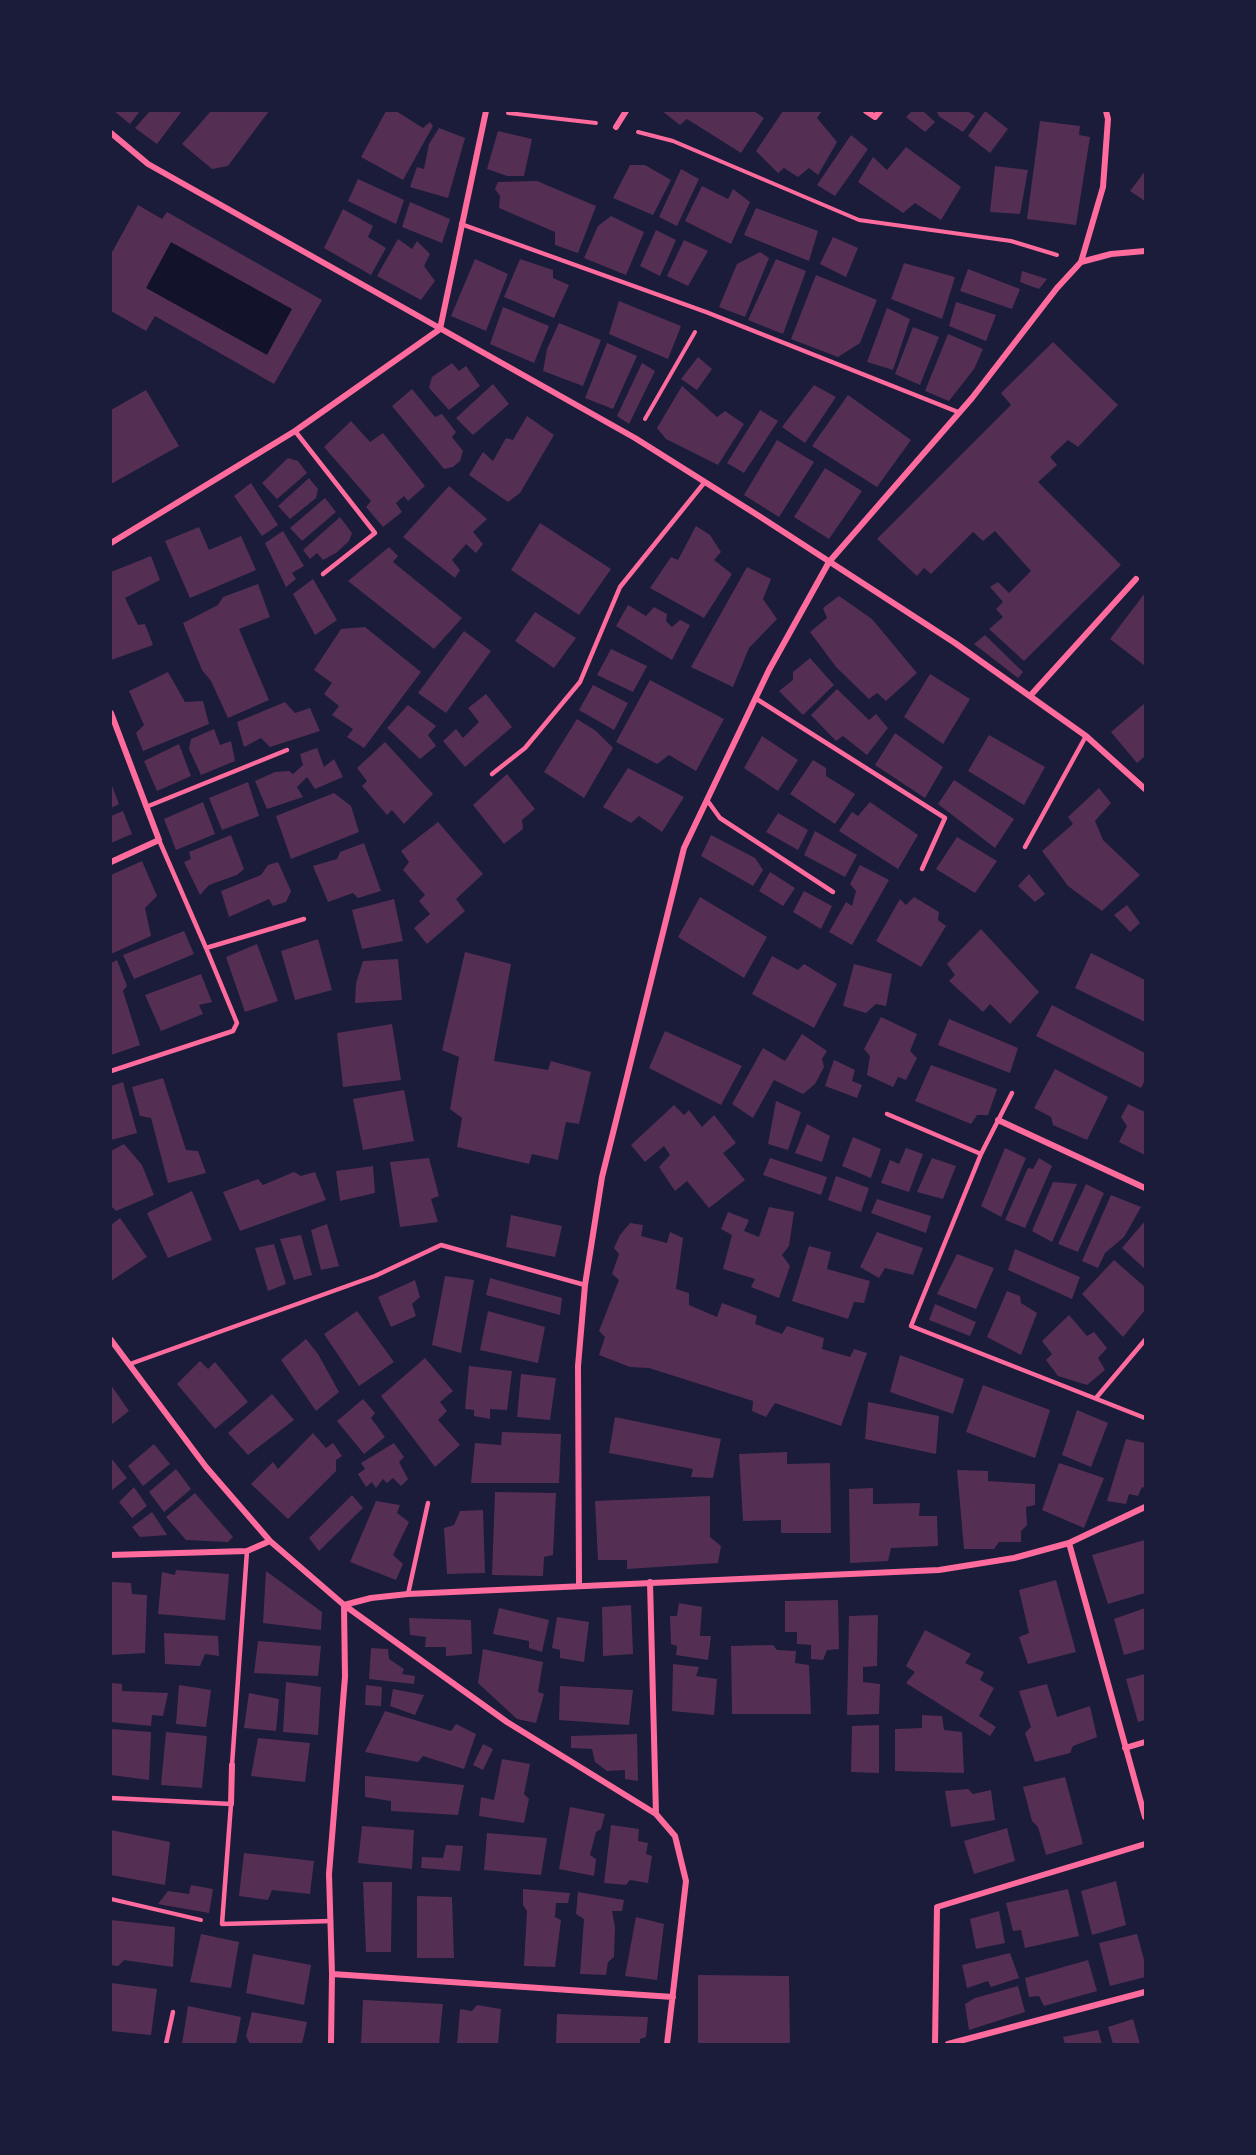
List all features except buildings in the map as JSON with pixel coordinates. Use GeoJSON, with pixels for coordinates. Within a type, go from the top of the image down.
{"type":"FeatureCollection","features":[{"type":"Feature","properties":{"kind":"street"},"geometry":{"type":"LineString","coordinates":[[111,543],[295,431],[440,329],[486,111]]}},
{"type":"Feature","properties":{"kind":"street"},"geometry":{"type":"LineString","coordinates":[[616,127],[626,111]]}},
{"type":"Feature","properties":{"kind":"street"},"geometry":{"type":"LineString","coordinates":[[866,111],[875,117],[880,111]]}},
{"type":"Feature","properties":{"kind":"street"},"geometry":{"type":"LineString","coordinates":[[579,1585],[578,1366],[585,1285],[602,1177],[684,848],[755,698],[829,561],[972,398],[1057,288],[1081,262],[1103,187],[1108,118],[1106,111]]}},
{"type":"Feature","properties":{"kind":"street"},"geometry":{"type":"LineString","coordinates":[[111,133],[148,164],[634,438],[829,561],[955,643],[1086,736],[1144,786]]}},
{"type":"Feature","properties":{"kind":"street"},"geometry":{"type":"LineString","coordinates":[[1081,262],[1111,254],[1145,251]]}},
{"type":"Feature","properties":{"kind":"street"},"geometry":{"type":"LineString","coordinates":[[1029,696],[1136,579]]}},
{"type":"Feature","properties":{"kind":"street"},"geometry":{"type":"LineString","coordinates":[[111,713],[159,840],[111,862]]}},
{"type":"Feature","properties":{"kind":"street"},"geometry":{"type":"LineString","coordinates":[[998,1120],[1145,1188]]}},
{"type":"Feature","properties":{"kind":"street"},"geometry":{"type":"LineString","coordinates":[[111,1340],[206,1467],[270,1542],[344,1605],[507,1722],[656,1814],[675,1836],[686,1881],[667,2044]]}},
{"type":"Feature","properties":{"kind":"street"},"geometry":{"type":"LineString","coordinates":[[344,1605],[370,1598],[408,1594],[939,1570],[1014,1558],[1069,1543],[1145,1507]]}},
{"type":"Feature","properties":{"kind":"street"},"geometry":{"type":"LineString","coordinates":[[111,1555],[247,1551],[270,1542]]}},
{"type":"Feature","properties":{"kind":"street"},"geometry":{"type":"LineString","coordinates":[[1069,1543],[1145,1817]]}},
{"type":"Feature","properties":{"kind":"street"},"geometry":{"type":"LineString","coordinates":[[650,1582],[656,1814]]}},
{"type":"Feature","properties":{"kind":"street"},"geometry":{"type":"LineString","coordinates":[[331,2044],[332,1974],[329,1874],[345,1677],[344,1605]]}},
{"type":"Feature","properties":{"kind":"street"},"geometry":{"type":"LineString","coordinates":[[1125,1748],[1145,1742]]}},
{"type":"Feature","properties":{"kind":"street"},"geometry":{"type":"LineString","coordinates":[[231,1804],[232,1765]]}},
{"type":"Feature","properties":{"kind":"street"},"geometry":{"type":"LineString","coordinates":[[935,2044],[937,1907],[1145,1844]]}},
{"type":"Feature","properties":{"kind":"street"},"geometry":{"type":"LineString","coordinates":[[332,1974],[674,1997]]}},
{"type":"Feature","properties":{"kind":"street"},"geometry":{"type":"LineString","coordinates":[[948,2044],[1145,1992]]}},
{"type":"Feature","properties":{"kind":"lane"},"geometry":{"type":"LineString","coordinates":[[461,224],[706,312],[958,412]]}},
{"type":"Feature","properties":{"kind":"lane"},"geometry":{"type":"LineString","coordinates":[[295,431],[375,533],[323,574]]}},
{"type":"Feature","properties":{"kind":"lane"},"geometry":{"type":"LineString","coordinates":[[492,774],[525,748],[580,682],[620,587],[704,483]]}},
{"type":"Feature","properties":{"kind":"lane"},"geometry":{"type":"LineString","coordinates":[[755,698],[945,818],[922,869]]}},
{"type":"Feature","properties":{"kind":"lane"},"geometry":{"type":"LineString","coordinates":[[1025,847],[1086,736]]}},
{"type":"Feature","properties":{"kind":"lane"},"geometry":{"type":"LineString","coordinates":[[146,807],[286,750]]}},
{"type":"Feature","properties":{"kind":"lane"},"geometry":{"type":"LineString","coordinates":[[707,800],[720,818],[833,892]]}},
{"type":"Feature","properties":{"kind":"lane"},"geometry":{"type":"LineString","coordinates":[[111,1071],[233,1031],[237,1023],[159,840]]}},
{"type":"Feature","properties":{"kind":"lane"},"geometry":{"type":"LineString","coordinates":[[206,948],[304,919]]}},
{"type":"Feature","properties":{"kind":"lane"},"geometry":{"type":"LineString","coordinates":[[1012,1093],[981,1154],[911,1326],[1145,1418]]}},
{"type":"Feature","properties":{"kind":"lane"},"geometry":{"type":"LineString","coordinates":[[887,1114],[981,1154]]}},
{"type":"Feature","properties":{"kind":"lane"},"geometry":{"type":"LineString","coordinates":[[130,1364],[375,1276],[441,1245],[585,1285]]}},
{"type":"Feature","properties":{"kind":"lane"},"geometry":{"type":"LineString","coordinates":[[1096,1398],[1145,1340]]}},
{"type":"Feature","properties":{"kind":"lane"},"geometry":{"type":"LineString","coordinates":[[408,1594],[428,1503]]}},
{"type":"Feature","properties":{"kind":"lane"},"geometry":{"type":"LineString","coordinates":[[232,1765],[247,1551]]}},
{"type":"Feature","properties":{"kind":"lane"},"geometry":{"type":"LineString","coordinates":[[111,1798],[231,1804],[222,1924],[331,1921]]}},
{"type":"Feature","properties":{"kind":"lane"},"geometry":{"type":"LineString","coordinates":[[166,2044],[173,2012]]}},
{"type":"Feature","properties":{"kind":"path"},"geometry":{"type":"LineString","coordinates":[[498,112],[601,123],[673,141],[859,220],[1011,241],[1081,262]]}},
{"type":"Feature","properties":{"kind":"path"},"geometry":{"type":"LineString","coordinates":[[634,438],[706,312]]}},
{"type":"Feature","properties":{"kind":"path"},"geometry":{"type":"LineString","coordinates":[[111,1899],[222,1924]]}},
{"type":"Feature","properties":{"kind":"shaded area"},"geometry":{"type":"Polygon","coordinates":[[[171,242],[292,309],[267,355],[146,288],[171,242]]]}}]}
